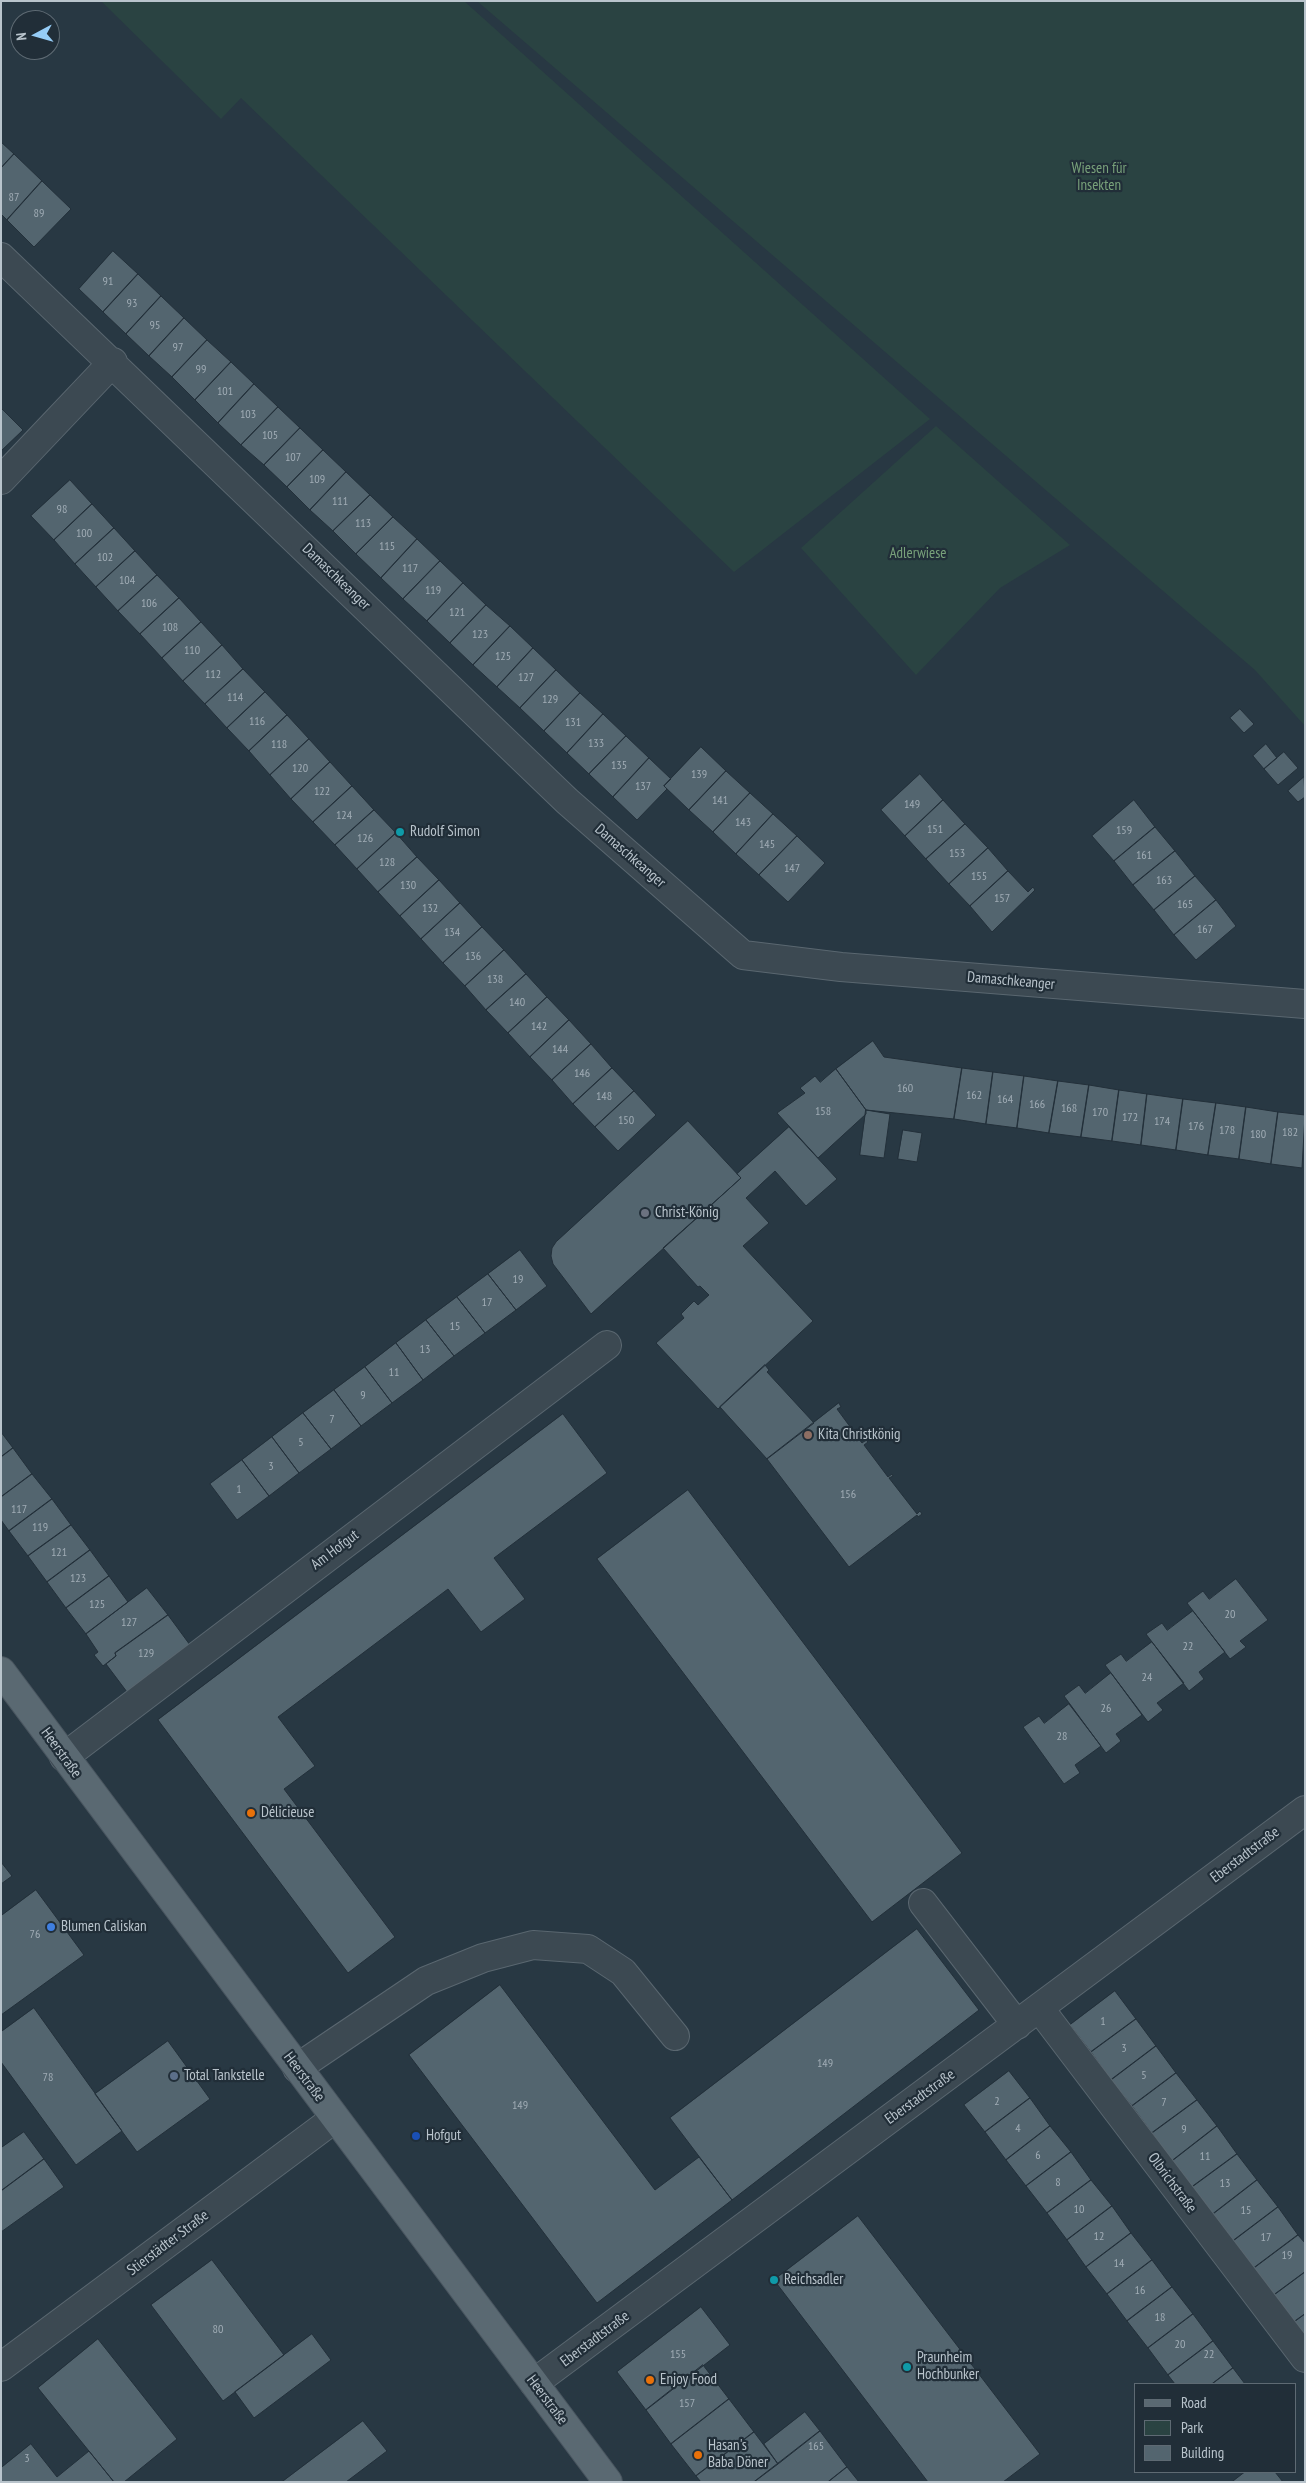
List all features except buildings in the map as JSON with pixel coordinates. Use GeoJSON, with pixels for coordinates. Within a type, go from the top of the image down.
{"type":"FeatureCollection","features":[{"type":"Feature","properties":{"kind":"main road","name":"Heerstraße"},"geometry":{"type":"LineString","coordinates":[[1,1670],[334,2119],[608,2482]]}},
{"type":"Feature","properties":{"kind":"street","name":"Damaschkeanger"},"geometry":{"type":"LineString","coordinates":[[1,256],[567,801],[743,955],[851,968],[1305,1004]]}},
{"type":"Feature","properties":{"kind":"street"},"geometry":{"type":"LineString","coordinates":[[1,480],[113,362]]}},
{"type":"Feature","properties":{"kind":"street","name":"Am Hofgut"},"geometry":{"type":"LineString","coordinates":[[64,1756],[607,1345]]}},
{"type":"Feature","properties":{"kind":"street","name":"Eberstadtstraße"},"geometry":{"type":"LineString","coordinates":[[534,2383],[1040,2009],[1305,1810]]}},
{"type":"Feature","properties":{"kind":"street"},"geometry":{"type":"LineString","coordinates":[[923,1904],[1017,2025]]}},
{"type":"Feature","properties":{"kind":"street"},"geometry":{"type":"LineString","coordinates":[[297,2068],[426,1980],[483,1958],[533,1945],[588,1949],[623,1972],[675,2036]]}},
{"type":"Feature","properties":{"kind":"street","name":"Olbrichstraße"},"geometry":{"type":"LineString","coordinates":[[1040,2009],[1305,2358]]}},
{"type":"Feature","properties":{"kind":"street","name":"Stierstädter Straße"},"geometry":{"type":"LineString","coordinates":[[1,2367],[334,2119]]}},
{"type":"Feature","properties":{"kind":"green space"},"geometry":{"type":"Polygon","coordinates":[[[101,1],[464,1],[930,419],[734,572],[241,98],[221,119],[101,1]]]}},
{"type":"Feature","properties":{"kind":"green space","name":"Wiesen für Insekten"},"geometry":{"type":"Polygon","coordinates":[[[477,1],[1305,1],[1305,726],[1255,670],[477,1]]]}},
{"type":"Feature","properties":{"kind":"green space","name":"Adlerwiese"},"geometry":{"type":"Polygon","coordinates":[[[936,426],[1070,545],[1000,588],[916,675],[801,548],[936,426]]]}},
{"type":"Feature","properties":{"kind":"place","name":"Rudolf Simon"},"geometry":{"type":"Point","coordinates":[400,832]}},
{"type":"Feature","properties":{"kind":"place","name":"Christ-König"},"geometry":{"type":"Point","coordinates":[645,1213]}},
{"type":"Feature","properties":{"kind":"place","name":"Kita Christkönig"},"geometry":{"type":"Point","coordinates":[808,1435]}},
{"type":"Feature","properties":{"kind":"place","name":"Délicieuse"},"geometry":{"type":"Point","coordinates":[251,1813]}},
{"type":"Feature","properties":{"kind":"place","name":"Blumen Caliskan"},"geometry":{"type":"Point","coordinates":[51,1927]}},
{"type":"Feature","properties":{"kind":"place","name":"Total Tankstelle"},"geometry":{"type":"Point","coordinates":[174,2076]}},
{"type":"Feature","properties":{"kind":"place","name":"Hofgut"},"geometry":{"type":"Point","coordinates":[416,2136]}},
{"type":"Feature","properties":{"kind":"place","name":"Reichsadler"},"geometry":{"type":"Point","coordinates":[774,2280]}},
{"type":"Feature","properties":{"kind":"place","name":"Praunheim Hochbunker"},"geometry":{"type":"Point","coordinates":[907,2367]}},
{"type":"Feature","properties":{"kind":"place","name":"Enjoy Food"},"geometry":{"type":"Point","coordinates":[650,2380]}},
{"type":"Feature","properties":{"kind":"place","name":"Hasan's Baba Döner"},"geometry":{"type":"Point","coordinates":[698,2455]}}]}
